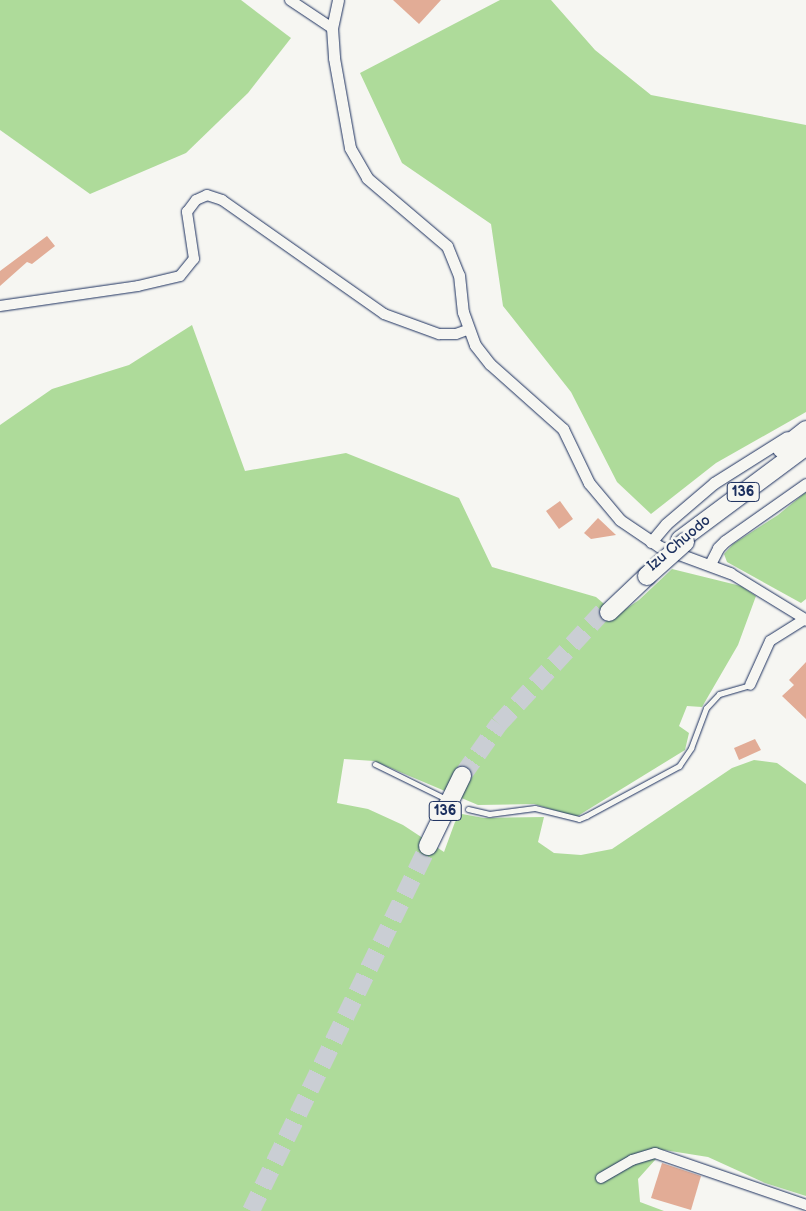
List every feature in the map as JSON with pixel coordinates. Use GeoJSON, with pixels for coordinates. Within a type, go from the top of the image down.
{"type":"FeatureCollection","features":[{"type":"Feature","properties":{"kind":"highway"},"geometry":{"type":"LineString","coordinates":[[685,538],[706,511],[806,430]]}},
{"type":"Feature","properties":{"kind":"highway","name":"Izu Chuodo"},"geometry":{"type":"LineString","coordinates":[[607,610],[685,538],[806,446]]}},
{"type":"Feature","properties":{"kind":"highway","name":"Izu Chuodo"},"geometry":{"type":"LineString","coordinates":[[685,538],[806,453]]}},
{"type":"Feature","properties":{"kind":"highway"},"geometry":{"type":"LineString","coordinates":[[756,489],[806,460]]}},
{"type":"Feature","properties":{"kind":"highway","name":"136"},"geometry":{"type":"LineString","coordinates":[[431,847],[465,778]]}},
{"type":"Feature","properties":{"kind":"street"},"geometry":{"type":"LineString","coordinates":[[290,0],[332,28]]}},
{"type":"Feature","properties":{"kind":"street"},"geometry":{"type":"LineString","coordinates":[[338,0],[332,28],[344,126],[350,148],[366,178],[447,246],[459,275],[467,330],[490,364],[563,429],[589,483],[611,512],[651,542],[730,573],[806,619],[770,641],[750,685]]}},
{"type":"Feature","properties":{"kind":"street"},"geometry":{"type":"LineString","coordinates":[[0,306],[138,286],[180,276],[194,258],[187,212],[196,200],[207,195],[222,200],[384,314],[439,334],[456,334],[467,330]]}},
{"type":"Feature","properties":{"kind":"street"},"geometry":{"type":"LineString","coordinates":[[651,542],[666,524],[714,483],[806,426]]}},
{"type":"Feature","properties":{"kind":"street"},"geometry":{"type":"LineString","coordinates":[[710,564],[718,548],[725,541],[806,484]]}},
{"type":"Feature","properties":{"kind":"street"},"geometry":{"type":"LineString","coordinates":[[600,1178],[632,1160],[655,1154],[806,1205]]}},
{"type":"Feature","properties":{"kind":"lane"},"geometry":{"type":"LineString","coordinates":[[468,809],[489,814],[535,808],[579,819],[679,766],[691,748],[706,708],[719,694],[750,685]]}},
{"type":"Feature","properties":{"kind":"lane"},"geometry":{"type":"LineString","coordinates":[[375,764],[446,799]]}},
{"type":"Feature","properties":{"kind":"green space"},"geometry":{"type":"Polygon","coordinates":[[[0,0],[241,0],[291,38],[248,93],[186,153],[90,194],[0,130],[0,0]]]}},
{"type":"Feature","properties":{"kind":"green space"},"geometry":{"type":"Polygon","coordinates":[[[500,0],[551,0],[595,50],[651,95],[806,125],[806,412],[716,463],[651,514],[617,482],[571,392],[503,306],[491,224],[402,163],[360,73],[500,0]]]}},
{"type":"Feature","properties":{"kind":"green space"},"geometry":{"type":"Polygon","coordinates":[[[192,325],[245,471],[346,453],[459,498],[492,567],[596,597],[617,615],[639,600],[672,569],[741,586],[756,596],[738,645],[702,707],[687,706],[679,726],[689,733],[685,750],[576,817],[534,804],[478,805],[374,761],[344,759],[337,803],[368,809],[403,825],[444,852],[455,822],[462,814],[484,818],[544,817],[538,842],[554,853],[581,855],[612,849],[732,768],[754,760],[777,763],[806,784],[806,1196],[765,1183],[708,1157],[664,1150],[638,1179],[640,1202],[664,1211],[0,1211],[0,425],[52,389],[129,365],[192,325]]]}},
{"type":"Feature","properties":{"kind":"green space"},"geometry":{"type":"Polygon","coordinates":[[[806,492],[806,599],[801,603],[727,562],[724,554],[733,544],[778,515],[806,492]]]}},
{"type":"Feature","properties":{"kind":"building"},"geometry":{"type":"Polygon","coordinates":[[[393,0],[441,0],[419,24],[393,0]]]}},
{"type":"Feature","properties":{"kind":"building"},"geometry":{"type":"Polygon","coordinates":[[[47,236],[55,246],[32,264],[27,262],[0,286],[0,271],[47,236]]]}},
{"type":"Feature","properties":{"kind":"building"},"geometry":{"type":"Polygon","coordinates":[[[560,501],[573,519],[559,529],[546,511],[560,501]]]}},
{"type":"Feature","properties":{"kind":"building"},"geometry":{"type":"Polygon","coordinates":[[[598,518],[616,535],[591,539],[584,533],[598,518]]]}},
{"type":"Feature","properties":{"kind":"building"},"geometry":{"type":"Polygon","coordinates":[[[806,662],[806,719],[782,696],[794,685],[789,680],[806,662]]]}},
{"type":"Feature","properties":{"kind":"building"},"geometry":{"type":"Polygon","coordinates":[[[755,739],[761,750],[739,760],[734,748],[755,739]]]}},
{"type":"Feature","properties":{"kind":"building"},"geometry":{"type":"Polygon","coordinates":[[[662,1163],[701,1176],[691,1210],[651,1198],[662,1163]]]}},
{"type":"Feature","properties":{"kind":"tunnel"},"geometry":{"type":"LineString","coordinates":[[462,776],[499,724],[605,609]]}},
{"type":"Feature","properties":{"kind":"tunnel"},"geometry":{"type":"LineString","coordinates":[[251,1211],[428,846]]}}]}
